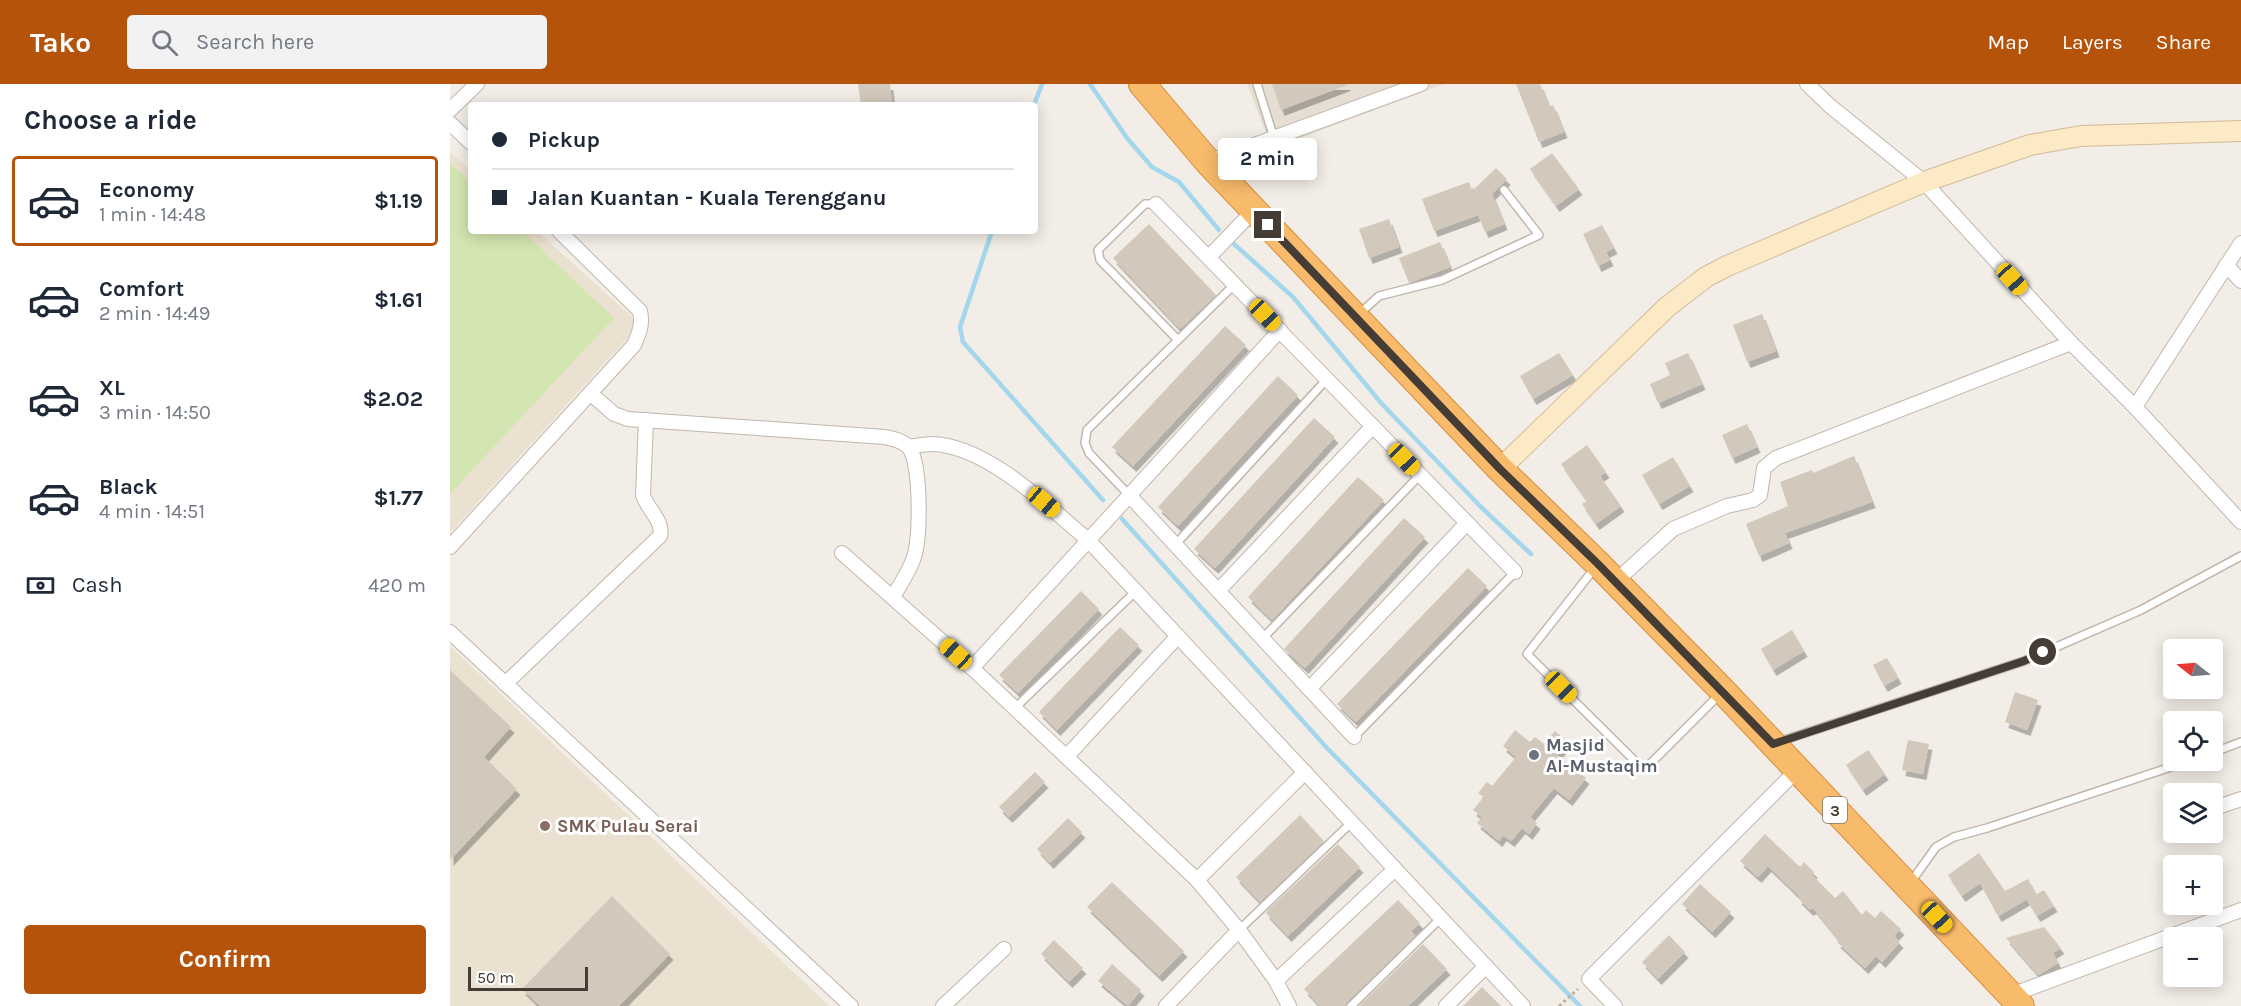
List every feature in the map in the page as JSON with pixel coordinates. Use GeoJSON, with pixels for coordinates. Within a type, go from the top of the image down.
{"type":"FeatureCollection","features":[{"type":"Feature","properties":{"kind":"highway","name":"3"},"geometry":{"type":"LineString","coordinates":[[1142,84],[1208,162],[1500,469],[1723,691],[2016,1000]]}},
{"type":"Feature","properties":{"kind":"street"},"geometry":{"type":"LineString","coordinates":[[450,110],[477,84]]}},
{"type":"Feature","properties":{"kind":"street"},"geometry":{"type":"LineString","coordinates":[[1208,162],[1421,84]]}},
{"type":"Feature","properties":{"kind":"street"},"geometry":{"type":"LineString","coordinates":[[1807,84],[1838,113],[1924,182],[2071,343],[2135,407],[2241,522]]}},
{"type":"Feature","properties":{"kind":"street"},"geometry":{"type":"LineString","coordinates":[[450,123],[468,140]]}},
{"type":"Feature","properties":{"kind":"street"},"geometry":{"type":"LineString","coordinates":[[1500,469],[1663,311],[1706,277],[1727,266],[1924,182],[2030,145],[2081,136],[2241,131]]}},
{"type":"Feature","properties":{"kind":"street"},"geometry":{"type":"LineString","coordinates":[[1156,204],[1515,572]]}},
{"type":"Feature","properties":{"kind":"street"},"geometry":{"type":"LineString","coordinates":[[1209,257],[1254,210]]}},
{"type":"Feature","properties":{"kind":"street"},"geometry":{"type":"LineString","coordinates":[[450,547],[634,345],[640,330],[642,321],[640,311],[563,234]]}},
{"type":"Feature","properties":{"kind":"street"},"geometry":{"type":"LineString","coordinates":[[2135,407],[2241,243]]}},
{"type":"Feature","properties":{"kind":"street"},"geometry":{"type":"LineString","coordinates":[[2226,265],[2241,281]]}},
{"type":"Feature","properties":{"kind":"street"},"geometry":{"type":"LineString","coordinates":[[972,668],[1280,330]]}},
{"type":"Feature","properties":{"kind":"street"},"geometry":{"type":"LineString","coordinates":[[1607,573],[1673,529],[1727,506],[1753,500],[1760,495],[1764,468],[1776,458],[2071,343]]}},
{"type":"Feature","properties":{"kind":"street"},"geometry":{"type":"LineString","coordinates":[[591,394],[615,414],[628,419],[885,437],[903,442],[909,447],[916,466],[918,531],[914,559],[893,597]]}},
{"type":"Feature","properties":{"kind":"street"},"geometry":{"type":"LineString","coordinates":[[505,684],[660,536],[662,530],[646,505],[643,495],[646,420]]}},
{"type":"Feature","properties":{"kind":"street"},"geometry":{"type":"LineString","coordinates":[[1218,591],[1373,426]]}},
{"type":"Feature","properties":{"kind":"street"},"geometry":{"type":"LineString","coordinates":[[909,447],[932,444],[953,448],[991,464],[1014,477],[1088,540],[1523,1006]]}},
{"type":"Feature","properties":{"kind":"street"},"geometry":{"type":"LineString","coordinates":[[1129,495],[1354,737]]}},
{"type":"Feature","properties":{"kind":"street"},"geometry":{"type":"LineString","coordinates":[[1309,689],[1467,523]]}},
{"type":"Feature","properties":{"kind":"street"},"geometry":{"type":"LineString","coordinates":[[842,553],[972,668],[1197,880],[1239,930],[1276,981],[1289,1006]]}},
{"type":"Feature","properties":{"kind":"street"},"geometry":{"type":"LineString","coordinates":[[450,632],[851,1006]]}},
{"type":"Feature","properties":{"kind":"street"},"geometry":{"type":"LineString","coordinates":[[1067,756],[1178,636]]}},
{"type":"Feature","properties":{"kind":"street"},"geometry":{"type":"LineString","coordinates":[[1615,1006],[1589,979],[1797,770]]}},
{"type":"Feature","properties":{"kind":"street"},"geometry":{"type":"LineString","coordinates":[[1197,880],[1305,772]]}},
{"type":"Feature","properties":{"kind":"street"},"geometry":{"type":"LineString","coordinates":[[2223,806],[2241,799]]}},
{"type":"Feature","properties":{"kind":"street"},"geometry":{"type":"LineString","coordinates":[[1276,981],[1395,869]]}},
{"type":"Feature","properties":{"kind":"street"},"geometry":{"type":"LineString","coordinates":[[2016,1000],[2241,910]]}},
{"type":"Feature","properties":{"kind":"street"},"geometry":{"type":"LineString","coordinates":[[1166,1006],[1239,930]]}},
{"type":"Feature","properties":{"kind":"street"},"geometry":{"type":"LineString","coordinates":[[944,1006],[1004,949]]}},
{"type":"Feature","properties":{"kind":"street"},"geometry":{"type":"LineString","coordinates":[[1446,1006],[1486,966]]}},
{"type":"Feature","properties":{"kind":"lane"},"geometry":{"type":"LineString","coordinates":[[1257,84],[1274,138]]}},
{"type":"Feature","properties":{"kind":"lane"},"geometry":{"type":"LineString","coordinates":[[1355,317],[1379,296],[1442,279],[1539,234],[1504,190]]}},
{"type":"Feature","properties":{"kind":"lane"},"geometry":{"type":"LineString","coordinates":[[1156,204],[1144,204],[1098,250],[1100,260],[1178,340]]}},
{"type":"Feature","properties":{"kind":"lane"},"geometry":{"type":"LineString","coordinates":[[1129,495],[1089,453],[1085,443],[1087,430],[1235,284]]}},
{"type":"Feature","properties":{"kind":"lane"},"geometry":{"type":"LineString","coordinates":[[1175,545],[1327,379]]}},
{"type":"Feature","properties":{"kind":"lane"},"geometry":{"type":"LineString","coordinates":[[1262,639],[1420,475]]}},
{"type":"Feature","properties":{"kind":"lane"},"geometry":{"type":"LineString","coordinates":[[1773,744],[2024,661],[2141,610],[2241,556]]}},
{"type":"Feature","properties":{"kind":"lane"},"geometry":{"type":"LineString","coordinates":[[1354,737],[1515,572]]}},
{"type":"Feature","properties":{"kind":"lane"},"geometry":{"type":"LineString","coordinates":[[1607,573],[1527,654],[1644,770],[1723,691]]}},
{"type":"Feature","properties":{"kind":"lane"},"geometry":{"type":"LineString","coordinates":[[1015,708],[1136,591]]}},
{"type":"Feature","properties":{"kind":"lane"},"geometry":{"type":"LineString","coordinates":[[2223,749],[2241,742]]}},
{"type":"Feature","properties":{"kind":"lane"},"geometry":{"type":"LineString","coordinates":[[1908,886],[1936,847],[1954,837],[2163,770]]}},
{"type":"Feature","properties":{"kind":"lane"},"geometry":{"type":"LineString","coordinates":[[1239,930],[1352,822]]}},
{"type":"Feature","properties":{"kind":"lane"},"geometry":{"type":"LineString","coordinates":[[1351,1006],[1441,918]]}},
{"type":"Feature","properties":{"kind":"path"},"geometry":{"type":"LineString","coordinates":[[1559,1006],[1589,979]]}},
{"type":"Feature","properties":{"kind":"shaded area"},"geometry":{"type":"Polygon","coordinates":[[[1247,84],[1444,84],[1272,149],[1247,84]]]}},
{"type":"Feature","properties":{"kind":"shaded area"},"geometry":{"type":"Polygon","coordinates":[[[450,152],[468,168],[468,234],[540,234],[640,324],[450,533],[450,152]]]}},
{"type":"Feature","properties":{"kind":"shaded area","name":"SMK Pulau Serai"},"geometry":{"type":"Polygon","coordinates":[[[450,646],[829,1006],[450,1006],[450,646]]]}},
{"type":"Feature","properties":{"kind":"green space"},"geometry":{"type":"Polygon","coordinates":[[[450,163],[468,180],[468,234],[525,234],[614,318],[450,494],[450,163]]]}},
{"type":"Feature","properties":{"kind":"building"},"geometry":{"type":"Polygon","coordinates":[[[858,84],[890,84],[892,102],[861,102],[858,84]]]}},
{"type":"Feature","properties":{"kind":"building"},"geometry":{"type":"Polygon","coordinates":[[[1272,84],[1347,84],[1347,85],[1281,110],[1272,84]]]}},
{"type":"Feature","properties":{"kind":"building"},"geometry":{"type":"Polygon","coordinates":[[[1516,84],[1540,84],[1549,107],[1553,105],[1564,132],[1539,142],[1516,84]]]}},
{"type":"Feature","properties":{"kind":"building"},"geometry":{"type":"Polygon","coordinates":[[[1552,153],[1579,189],[1556,206],[1530,169],[1552,153]]]}},
{"type":"Feature","properties":{"kind":"building"},"geometry":{"type":"Polygon","coordinates":[[[1496,168],[1507,179],[1492,194],[1504,224],[1485,232],[1478,215],[1434,231],[1422,199],[1469,182],[1472,191],[1496,168]]]}},
{"type":"Feature","properties":{"kind":"building"},"geometry":{"type":"Polygon","coordinates":[[[1389,219],[1399,247],[1369,258],[1359,229],[1389,219]]]}},
{"type":"Feature","properties":{"kind":"building"},"geometry":{"type":"Polygon","coordinates":[[[1149,224],[1216,295],[1180,329],[1113,258],[1149,224]]]}},
{"type":"Feature","properties":{"kind":"building"},"geometry":{"type":"Polygon","coordinates":[[[1602,225],[1614,248],[1606,252],[1610,260],[1598,266],[1583,234],[1602,225]]]}},
{"type":"Feature","properties":{"kind":"building"},"geometry":{"type":"Polygon","coordinates":[[[1440,242],[1450,267],[1409,283],[1399,258],[1440,242]]]}},
{"type":"Feature","properties":{"kind":"building"},"geometry":{"type":"Polygon","coordinates":[[[1762,314],[1776,351],[1747,362],[1733,325],[1762,314]]]}},
{"type":"Feature","properties":{"kind":"building"},"geometry":{"type":"Polygon","coordinates":[[[1225,326],[1246,345],[1133,466],[1112,447],[1225,326]]]}},
{"type":"Feature","properties":{"kind":"building"},"geometry":{"type":"Polygon","coordinates":[[[1559,353],[1573,375],[1533,399],[1520,376],[1559,353]]]}},
{"type":"Feature","properties":{"kind":"building"},"geometry":{"type":"Polygon","coordinates":[[[1688,353],[1702,384],[1658,403],[1650,384],[1670,375],[1665,363],[1688,353]]]}},
{"type":"Feature","properties":{"kind":"building"},"geometry":{"type":"Polygon","coordinates":[[[1278,376],[1298,395],[1178,526],[1158,507],[1278,376]]]}},
{"type":"Feature","properties":{"kind":"building"},"geometry":{"type":"Polygon","coordinates":[[[1314,418],[1335,437],[1215,568],[1194,549],[1314,418]]]}},
{"type":"Feature","properties":{"kind":"building"},"geometry":{"type":"Polygon","coordinates":[[[1747,424],[1757,447],[1732,458],[1722,435],[1747,424]]]}},
{"type":"Feature","properties":{"kind":"building"},"geometry":{"type":"Polygon","coordinates":[[[1587,445],[1606,472],[1600,476],[1621,506],[1596,524],[1582,504],[1587,501],[1561,464],[1587,445]]]}},
{"type":"Feature","properties":{"kind":"building"},"geometry":{"type":"Polygon","coordinates":[[[1854,456],[1872,502],[1785,533],[1789,543],[1759,556],[1746,524],[1788,506],[1780,482],[1812,470],[1813,473],[1854,456]]]}},
{"type":"Feature","properties":{"kind":"building"},"geometry":{"type":"Polygon","coordinates":[[[1673,457],[1690,486],[1659,504],[1642,475],[1673,457]]]}},
{"type":"Feature","properties":{"kind":"building"},"geometry":{"type":"Polygon","coordinates":[[[1358,477],[1384,500],[1272,620],[1248,597],[1358,477]]]}},
{"type":"Feature","properties":{"kind":"building"},"geometry":{"type":"Polygon","coordinates":[[[1404,518],[1425,537],[1305,668],[1284,649],[1404,518]]]}},
{"type":"Feature","properties":{"kind":"building"},"geometry":{"type":"Polygon","coordinates":[[[1468,568],[1487,586],[1356,722],[1337,704],[1468,568]]]}},
{"type":"Feature","properties":{"kind":"building"},"geometry":{"type":"Polygon","coordinates":[[[1081,591],[1099,609],[1018,693],[999,675],[1081,591]]]}},
{"type":"Feature","properties":{"kind":"building"},"geometry":{"type":"Polygon","coordinates":[[[1120,627],[1139,645],[1057,730],[1039,712],[1120,627]]]}},
{"type":"Feature","properties":{"kind":"building"},"geometry":{"type":"Polygon","coordinates":[[[1792,630],[1804,651],[1773,670],[1761,649],[1792,630]]]}},
{"type":"Feature","properties":{"kind":"building"},"geometry":{"type":"Polygon","coordinates":[[[1887,658],[1898,678],[1884,686],[1873,665],[1887,658]]]}},
{"type":"Feature","properties":{"kind":"building"},"geometry":{"type":"Polygon","coordinates":[[[450,670],[511,727],[484,757],[517,789],[450,860],[450,670]]]}},
{"type":"Feature","properties":{"kind":"building"},"geometry":{"type":"Polygon","coordinates":[[[2015,692],[2038,700],[2027,730],[2005,722],[2015,692]]]}},
{"type":"Feature","properties":{"kind":"building"},"geometry":{"type":"Polygon","coordinates":[[[1515,730],[1530,742],[1535,737],[1544,744],[1555,731],[1568,742],[1557,755],[1586,778],[1569,800],[1554,788],[1530,817],[1537,823],[1529,834],[1522,828],[1511,841],[1503,835],[1499,841],[1477,823],[1482,817],[1473,810],[1484,797],[1478,793],[1487,782],[1492,786],[1516,757],[1503,746],[1515,730]]]}},
{"type":"Feature","properties":{"kind":"building"},"geometry":{"type":"Polygon","coordinates":[[[1908,740],[1929,744],[1923,774],[1902,770],[1908,740]]]}},
{"type":"Feature","properties":{"kind":"building"},"geometry":{"type":"Polygon","coordinates":[[[1868,750],[1885,774],[1863,790],[1846,765],[1868,750]]]}},
{"type":"Feature","properties":{"kind":"building"},"geometry":{"type":"Polygon","coordinates":[[[1035,772],[1045,782],[1009,817],[999,807],[1035,772]]]}},
{"type":"Feature","properties":{"kind":"building"},"geometry":{"type":"Polygon","coordinates":[[[1300,815],[1324,841],[1260,902],[1236,877],[1300,815]]]}},
{"type":"Feature","properties":{"kind":"building"},"geometry":{"type":"Polygon","coordinates":[[[1068,818],[1082,832],[1050,863],[1037,849],[1068,818]]]}},
{"type":"Feature","properties":{"kind":"building"},"geometry":{"type":"Polygon","coordinates":[[[1765,834],[1800,867],[1804,862],[1814,872],[1812,875],[1835,898],[1843,891],[1862,915],[1866,910],[1875,918],[1881,911],[1901,929],[1894,936],[1900,942],[1882,962],[1876,956],[1865,968],[1837,942],[1839,940],[1813,908],[1810,910],[1768,866],[1758,877],[1740,861],[1765,834]]]}},
{"type":"Feature","properties":{"kind":"building"},"geometry":{"type":"Polygon","coordinates":[[[1338,844],[1360,867],[1288,936],[1266,913],[1338,844]]]}},
{"type":"Feature","properties":{"kind":"building"},"geometry":{"type":"Polygon","coordinates":[[[1979,853],[2005,891],[2028,879],[2036,894],[1998,916],[1980,883],[1962,896],[1948,875],[1979,853]]]}},
{"type":"Feature","properties":{"kind":"building"},"geometry":{"type":"Polygon","coordinates":[[[1112,882],[1184,951],[1159,976],[1087,907],[1112,882]]]}},
{"type":"Feature","properties":{"kind":"building"},"geometry":{"type":"Polygon","coordinates":[[[1700,884],[1731,912],[1712,932],[1682,904],[1700,884]]]}},
{"type":"Feature","properties":{"kind":"building"},"geometry":{"type":"Polygon","coordinates":[[[2044,890],[2054,906],[2037,916],[2027,900],[2044,890]]]}},
{"type":"Feature","properties":{"kind":"building"},"geometry":{"type":"Polygon","coordinates":[[[612,896],[670,954],[619,1006],[540,1006],[522,989],[612,896]]]}},
{"type":"Feature","properties":{"kind":"building"},"geometry":{"type":"Polygon","coordinates":[[[1398,900],[1420,923],[1411,931],[1415,936],[1345,1006],[1320,1006],[1304,989],[1398,900]]]}},
{"type":"Feature","properties":{"kind":"building"},"geometry":{"type":"Polygon","coordinates":[[[2044,927],[2061,948],[2053,953],[2058,963],[2038,975],[2006,938],[2044,927]]]}},
{"type":"Feature","properties":{"kind":"building"},"geometry":{"type":"Polygon","coordinates":[[[1669,935],[1685,952],[1658,979],[1642,962],[1669,935]]]}},
{"type":"Feature","properties":{"kind":"building"},"geometry":{"type":"Polygon","coordinates":[[[1054,940],[1083,968],[1069,982],[1041,954],[1054,940]]]}},
{"type":"Feature","properties":{"kind":"building"},"geometry":{"type":"Polygon","coordinates":[[[1423,944],[1447,969],[1408,1006],[1359,1006],[1423,944]]]}},
{"type":"Feature","properties":{"kind":"building"},"geometry":{"type":"Polygon","coordinates":[[[1112,964],[1141,990],[1128,1006],[1098,981],[1112,964]]]}},
{"type":"Feature","properties":{"kind":"building"},"geometry":{"type":"Polygon","coordinates":[[[1482,987],[1501,1006],[1463,1006],[1482,987]]]}},
{"type":"Feature","properties":{"kind":"waterway"},"geometry":{"type":"LineString","coordinates":[[1035,102],[1042,84]]}},
{"type":"Feature","properties":{"kind":"waterway"},"geometry":{"type":"LineString","coordinates":[[1090,84],[1127,138],[1152,167],[1179,182],[1219,230]]}},
{"type":"Feature","properties":{"kind":"waterway"},"geometry":{"type":"LineString","coordinates":[[991,234],[960,327],[963,342],[1103,500]]}},
{"type":"Feature","properties":{"kind":"waterway"},"geometry":{"type":"LineString","coordinates":[[1234,244],[1293,297],[1382,404],[1481,507],[1531,554]]}},
{"type":"Feature","properties":{"kind":"waterway"},"geometry":{"type":"LineString","coordinates":[[1122,519],[1327,748],[1580,1006]]}},
{"type":"Feature","properties":{"kind":"place","name":"Masjid Al-Mustaqim"},"geometry":{"type":"Point","coordinates":[1534,755]}},
{"type":"Feature","properties":{"kind":"place","name":"SMK Pulau Serai"},"geometry":{"type":"Point","coordinates":[545,826]}},
{"type":"Feature","properties":{"kind":"route"},"geometry":{"type":"LineString","coordinates":[[1268,225],[1500,469],[1598,564],[1773,744],[2024,661],[2043,652]]}}]}
